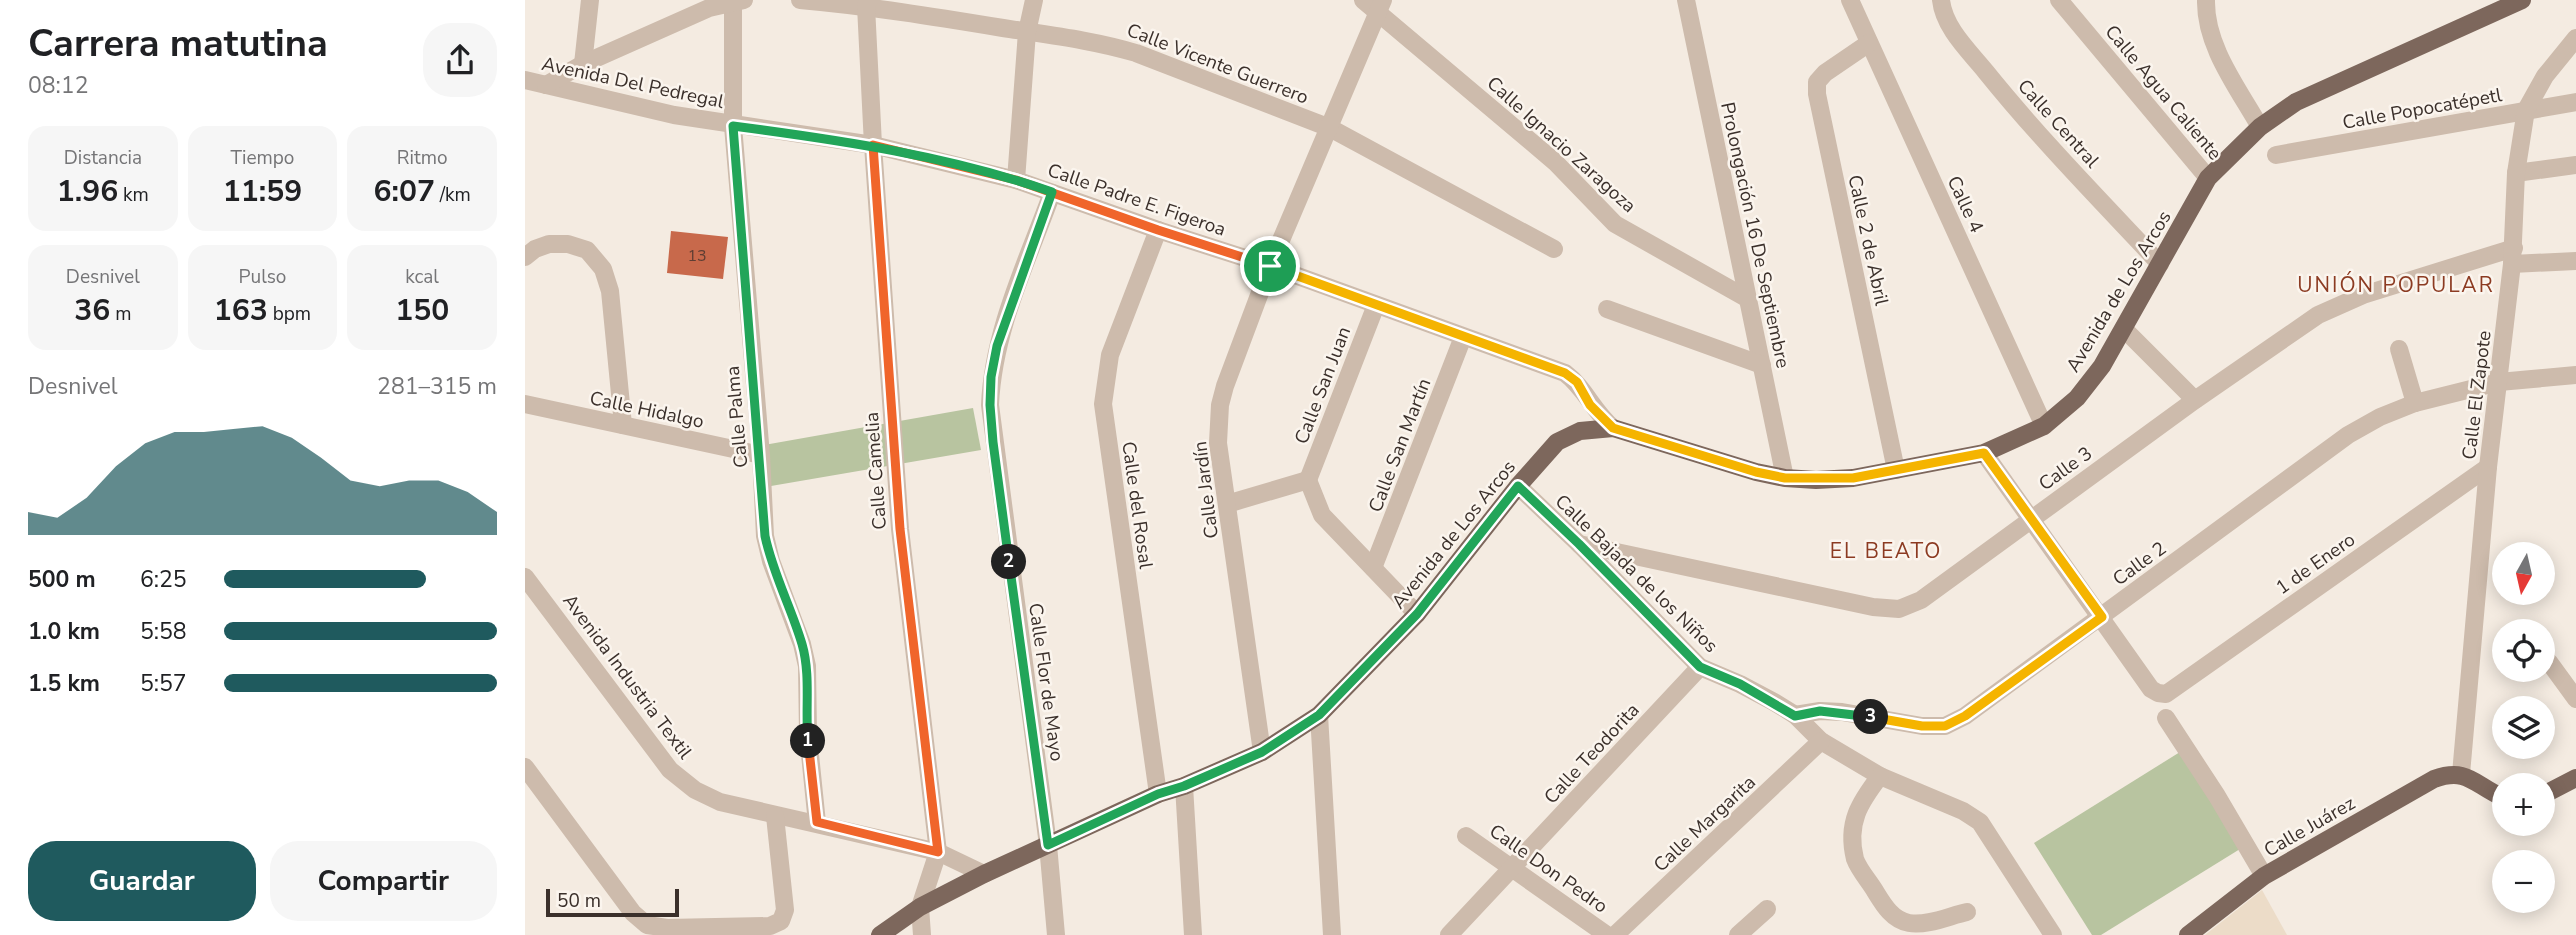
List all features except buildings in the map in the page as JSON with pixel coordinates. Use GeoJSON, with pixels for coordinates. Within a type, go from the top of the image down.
{"type":"FeatureCollection","features":[{"type":"Feature","properties":{"kind":"main road","name":"Avenida de Los Arcos"},"geometry":{"type":"LineString","coordinates":[[880,935],[920,906],[1158,794],[1184,786],[1262,752],[1319,715],[1417,614],[1518,486],[1557,442],[1580,431],[1613,428],[1756,472],[1785,478],[1853,478],[1984,453],[2044,426],[2077,398],[2102,366],[2209,178],[2260,127],[2296,102],[2522,0]]}},
{"type":"Feature","properties":{"kind":"main road","name":"Calle Juárez"},"geometry":{"type":"LineString","coordinates":[[2188,935],[2264,876],[2434,779],[2448,774],[2461,774]]}},
{"type":"Feature","properties":{"kind":"main road"},"geometry":{"type":"LineString","coordinates":[[2461,774],[2492,793]]}},
{"type":"Feature","properties":{"kind":"main road"},"geometry":{"type":"LineString","coordinates":[[2555,789],[2576,778]]}},
{"type":"Feature","properties":{"kind":"street"},"geometry":{"type":"LineString","coordinates":[[583,64],[590,0]]}},
{"type":"Feature","properties":{"kind":"street","name":"Calle Vicente Guerrero"},"geometry":{"type":"LineString","coordinates":[[800,0],[867,3],[1110,45],[1136,53],[1330,128],[1554,249]]}},
{"type":"Feature","properties":{"kind":"street"},"geometry":{"type":"LineString","coordinates":[[1016,180],[1027,32],[1034,0]]}},
{"type":"Feature","properties":{"kind":"street","name":"Calle Ignacio Zaragoza"},"geometry":{"type":"LineString","coordinates":[[1363,0],[1381,6],[1556,162],[1615,224],[1748,299]]}},
{"type":"Feature","properties":{"kind":"street","name":"Prolongación 16 De Septiembre"},"geometry":{"type":"LineString","coordinates":[[1686,0],[1785,478]]}},
{"type":"Feature","properties":{"kind":"street","name":"Calle 4"},"geometry":{"type":"LineString","coordinates":[[1850,0],[2044,426]]}},
{"type":"Feature","properties":{"kind":"street","name":"Calle Central"},"geometry":{"type":"LineString","coordinates":[[1941,0],[1951,28],[2024,119],[2160,264]]}},
{"type":"Feature","properties":{"kind":"street","name":"Calle Agua Caliente"},"geometry":{"type":"LineString","coordinates":[[2059,0],[2209,178]]}},
{"type":"Feature","properties":{"kind":"street"},"geometry":{"type":"LineString","coordinates":[[2206,0],[2210,31],[2219,55],[2260,127]]}},
{"type":"Feature","properties":{"kind":"street"},"geometry":{"type":"LineString","coordinates":[[546,85],[583,64],[709,8],[738,1]]}},
{"type":"Feature","properties":{"kind":"street","name":"Calle Palma"},"geometry":{"type":"LineString","coordinates":[[738,1],[733,126],[761,455],[765,536],[807,666],[808,735],[817,822]]}},
{"type":"Feature","properties":{"kind":"street","name":"Calle Camelia"},"geometry":{"type":"LineString","coordinates":[[867,3],[873,145],[900,529],[938,852],[920,906],[922,935]]}},
{"type":"Feature","properties":{"kind":"street","name":"Calle Jardín"},"geometry":{"type":"LineString","coordinates":[[1262,752],[1218,443],[1220,405],[1270,266],[1381,6]]}},
{"type":"Feature","properties":{"kind":"street","name":"Calle El Zapote"},"geometry":{"type":"LineString","coordinates":[[2461,774],[2488,467],[2513,256],[2516,173],[2526,110],[2545,76],[2576,38]]}},
{"type":"Feature","properties":{"kind":"street","name":"Calle 2 de Abril"},"geometry":{"type":"LineString","coordinates":[[1869,43],[1825,73],[1817,82],[1817,94],[1896,470]]}},
{"type":"Feature","properties":{"kind":"street","name":"Avenida Del Pedregal"},"geometry":{"type":"LineString","coordinates":[[525,80],[733,126]]}},
{"type":"Feature","properties":{"kind":"street","name":"Calle Popocatépetl"},"geometry":{"type":"LineString","coordinates":[[2276,155],[2576,102]]}},
{"type":"Feature","properties":{"kind":"street","name":"Calle Padre E. Figeroa"},"geometry":{"type":"LineString","coordinates":[[733,126],[873,145],[1016,180],[1270,266],[1565,373],[1577,382],[1590,405],[1613,428]]}},
{"type":"Feature","properties":{"kind":"street"},"geometry":{"type":"LineString","coordinates":[[2516,173],[2576,165]]}},
{"type":"Feature","properties":{"kind":"street","name":"Calle Flor de Mayo"},"geometry":{"type":"LineString","coordinates":[[1052,192],[997,346],[991,377],[990,405],[1048,845],[1056,935]]}},
{"type":"Feature","properties":{"kind":"street","name":"Calle del Rosal"},"geometry":{"type":"LineString","coordinates":[[1158,230],[1110,355],[1103,404],[1158,794]]}},
{"type":"Feature","properties":{"kind":"street"},"geometry":{"type":"LineString","coordinates":[[525,257],[535,249],[549,244],[568,244],[587,250],[603,270],[610,291],[623,425]]}},
{"type":"Feature","properties":{"kind":"street","name":"Calle 3"},"geometry":{"type":"LineString","coordinates":[[1579,544],[1873,607],[1899,609],[1921,600],[2195,400],[2318,315],[2340,304],[2513,256],[2576,261]]}},
{"type":"Feature","properties":{"kind":"street","name":"Calle San Juan"},"geometry":{"type":"LineString","coordinates":[[1308,480],[1376,305]]}},
{"type":"Feature","properties":{"kind":"street"},"geometry":{"type":"LineString","coordinates":[[1607,309],[1762,365]]}},
{"type":"Feature","properties":{"kind":"street"},"geometry":{"type":"LineString","coordinates":[[2124,329],[2195,400]]}},
{"type":"Feature","properties":{"kind":"street","name":"Calle San Martín"},"geometry":{"type":"LineString","coordinates":[[1373,568],[1463,337]]}},
{"type":"Feature","properties":{"kind":"street"},"geometry":{"type":"LineString","coordinates":[[2399,349],[2415,404]]}},
{"type":"Feature","properties":{"kind":"street","name":"Calle 2"},"geometry":{"type":"LineString","coordinates":[[1795,716],[1820,711],[1842,712],[1922,726],[1945,726],[1965,716],[2348,435],[2380,417],[2415,404],[2499,382],[2576,374]]}},
{"type":"Feature","properties":{"kind":"street","name":"Calle Hidalgo"},"geometry":{"type":"LineString","coordinates":[[525,404],[761,455]]}},
{"type":"Feature","properties":{"kind":"street"},"geometry":{"type":"LineString","coordinates":[[1984,453],[2102,617]]}},
{"type":"Feature","properties":{"kind":"street","name":"1 de Enero"},"geometry":{"type":"LineString","coordinates":[[2102,617],[2151,689],[2166,694],[2488,467]]}},
{"type":"Feature","properties":{"kind":"street"},"geometry":{"type":"LineString","coordinates":[[1227,503],[1308,480],[1322,514],[1417,614]]}},
{"type":"Feature","properties":{"kind":"street","name":"Calle Bajada de los Niños"},"geometry":{"type":"LineString","coordinates":[[1518,486],[1700,667],[1740,684],[1795,716],[1821,741],[1880,776],[1963,811],[1980,822],[2053,935]]}},
{"type":"Feature","properties":{"kind":"street","name":"Avenida Industria Textil"},"geometry":{"type":"LineString","coordinates":[[525,577],[670,770],[695,790],[720,802],[775,816],[817,822],[938,852],[984,874]]}},
{"type":"Feature","properties":{"kind":"street","name":"Calle Teodorita"},"geometry":{"type":"LineString","coordinates":[[1449,935],[1700,667]]}},
{"type":"Feature","properties":{"kind":"street"},"geometry":{"type":"LineString","coordinates":[[2555,670],[2576,699]]}},
{"type":"Feature","properties":{"kind":"street"},"geometry":{"type":"LineString","coordinates":[[1319,715],[1332,935]]}},
{"type":"Feature","properties":{"kind":"street"},"geometry":{"type":"LineString","coordinates":[[2166,718],[2217,796],[2264,876]]}},
{"type":"Feature","properties":{"kind":"street","name":"Calle Margarita"},"geometry":{"type":"LineString","coordinates":[[1615,935],[1821,741]]}},
{"type":"Feature","properties":{"kind":"street"},"geometry":{"type":"LineString","coordinates":[[525,767],[633,913],[647,925],[667,928],[770,926],[781,921],[785,910],[775,816]]}},
{"type":"Feature","properties":{"kind":"street"},"geometry":{"type":"LineString","coordinates":[[1880,776],[1859,803],[1852,830],[1856,860],[1884,906],[1894,917],[1908,923],[1923,923],[1967,912]]}},
{"type":"Feature","properties":{"kind":"street"},"geometry":{"type":"LineString","coordinates":[[1184,786],[1193,935]]}},
{"type":"Feature","properties":{"kind":"street","name":"Calle Don Pedro"},"geometry":{"type":"LineString","coordinates":[[1466,836],[1607,935]]}},
{"type":"Feature","properties":{"kind":"street"},"geometry":{"type":"LineString","coordinates":[[1738,935],[1767,909]]}},
{"type":"Feature","properties":{"kind":"green space"},"geometry":{"type":"Polygon","coordinates":[[[973,408],[981,450],[771,486],[764,445],[973,408]]]}},
{"type":"Feature","properties":{"kind":"green space"},"geometry":{"type":"Polygon","coordinates":[[[2180,752],[2240,849],[2101,935],[2092,935],[2034,843],[2180,752]]]}},
{"type":"Feature","properties":{"kind":"shaded area"},"geometry":{"type":"Polygon","coordinates":[[[2262,890],[2287,935],[2205,935],[2262,890]]]}},
{"type":"Feature","properties":{"kind":"district","name":"UNIÓN POPULAR"},"geometry":{"type":"Point","coordinates":[2396,285]}},
{"type":"Feature","properties":{"kind":"district","name":"EL BEATO"},"geometry":{"type":"Point","coordinates":[1886,551]}},
{"type":"Feature","properties":{"kind":"route"},"geometry":{"type":"LineString","coordinates":[[1270,266],[1158,230],[1016,180],[873,145],[900,529],[938,852],[817,822],[808,735],[807,666],[765,536],[761,455],[733,126],[873,145],[944,162],[1016,180],[1052,192],[997,346],[991,377],[990,405],[1048,845],[1158,794],[1184,786],[1262,752],[1319,715],[1417,614],[1518,486],[1700,667],[1740,684],[1795,716],[1820,711],[1842,712],[1922,726],[1945,726],[1965,716],[2102,617],[1984,453],[1853,478],[1816,480],[1785,478],[1756,472],[1613,428],[1590,405],[1577,382],[1565,373],[1270,266]]}}]}
